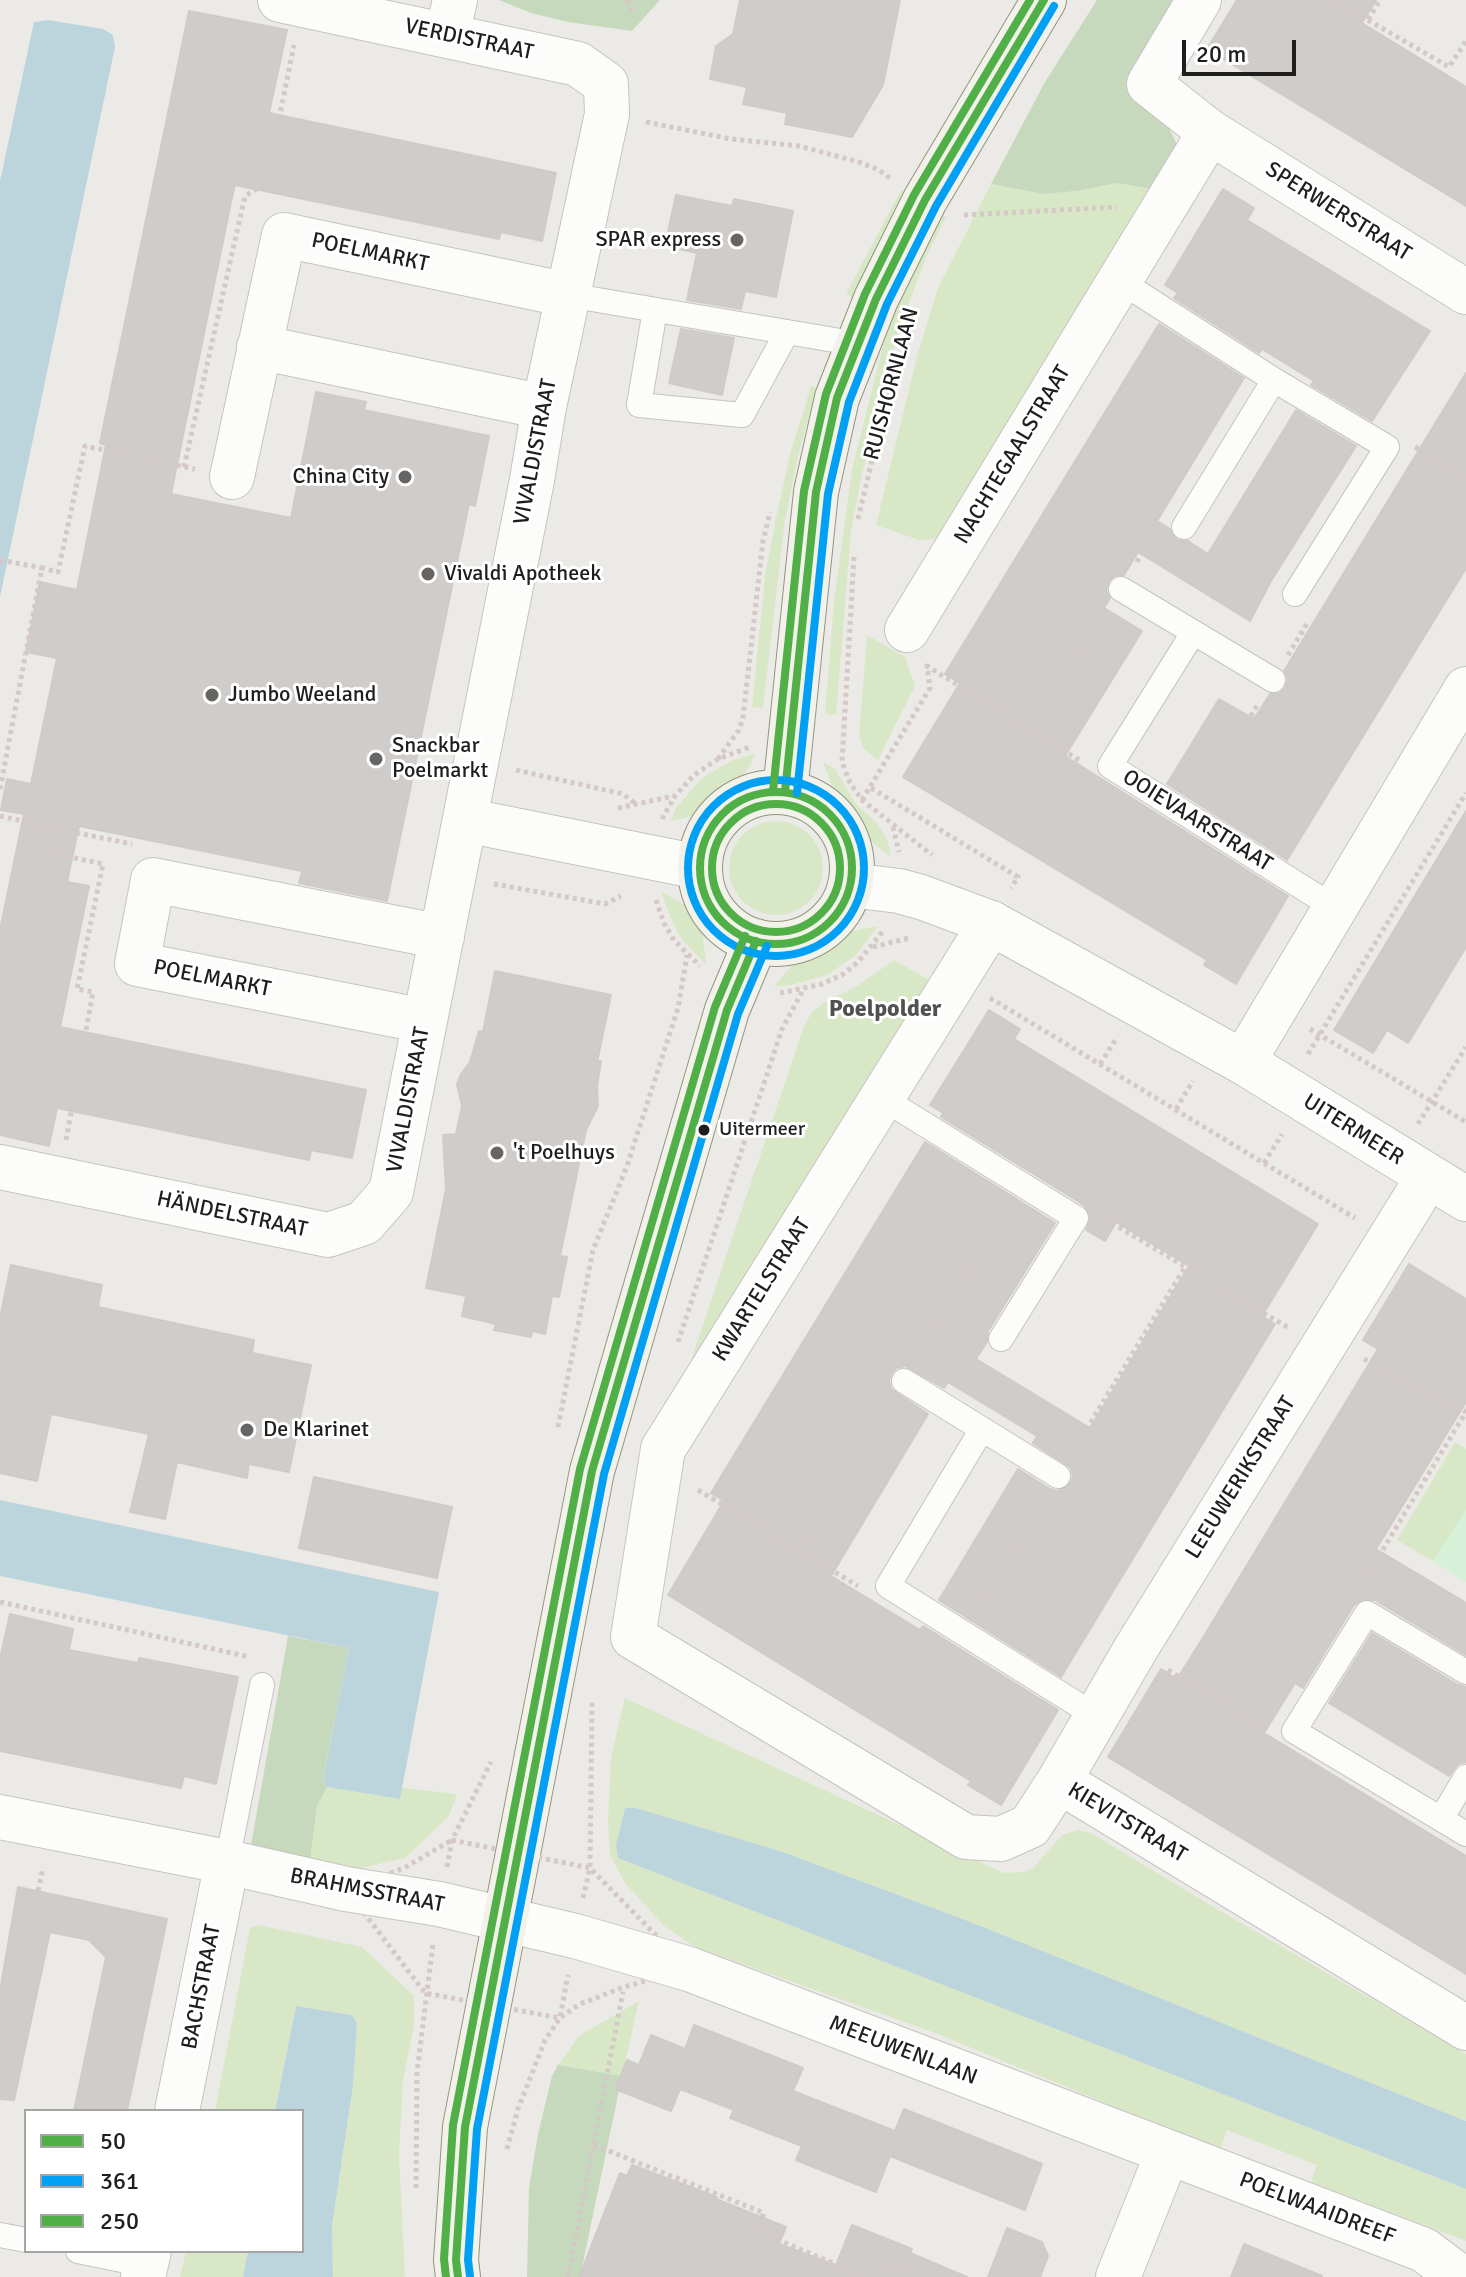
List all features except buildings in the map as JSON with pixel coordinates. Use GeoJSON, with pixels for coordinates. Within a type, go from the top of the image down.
{"type":"FeatureCollection","features":[{"type":"Feature","properties":{"kind":"main road","name":"RUISHORNLAAN"},"geometry":{"type":"LineString","coordinates":[[785,792],[816,492],[837,398],[876,299],[925,200],[1044,0]]}},
{"type":"Feature","properties":{"kind":"main road"},"geometry":{"type":"LineString","coordinates":[[785,792],[820,805],[838,824],[845,835],[852,859],[850,885],[838,912],[815,933],[786,943],[756,941],[729,928],[715,913],[705,896],[699,867],[701,854],[709,830],[726,811],[759,793],[785,792]]}},
{"type":"Feature","properties":{"kind":"main road"},"geometry":{"type":"LineString","coordinates":[[458,2277],[456,2260],[465,2127],[592,1471],[727,1010],[756,941]]}},
{"type":"Feature","properties":{"kind":"street","name":"VERDISTRAAT"},"geometry":{"type":"LineString","coordinates":[[280,0],[451,18],[578,64],[606,99]]}},
{"type":"Feature","properties":{"kind":"street","name":"SPERWERSTRAAT"},"geometry":{"type":"LineString","coordinates":[[1199,0],[1149,84],[1210,132],[1466,292]]}},
{"type":"Feature","properties":{"kind":"street","name":"VIVALDISTRAAT"},"geometry":{"type":"LineString","coordinates":[[391,1192],[606,99]]}},
{"type":"Feature","properties":{"kind":"street","name":"NACHTEGAALSTRAAT"},"geometry":{"type":"LineString","coordinates":[[907,630],[1210,132]]}},
{"type":"Feature","properties":{"kind":"street","name":"POELMARKT"},"geometry":{"type":"LineString","coordinates":[[232,477],[284,235],[568,295]]}},
{"type":"Feature","properties":{"kind":"street"},"geometry":{"type":"LineString","coordinates":[[259,347],[544,407]]}},
{"type":"Feature","properties":{"kind":"street"},"geometry":{"type":"LineString","coordinates":[[1243,1062],[1466,689]]}},
{"type":"Feature","properties":{"kind":"street"},"geometry":{"type":"LineString","coordinates":[[465,820],[699,867]]}},
{"type":"Feature","properties":{"kind":"street","name":"POELMARKT"},"geometry":{"type":"LineString","coordinates":[[425,1021],[137,964],[153,880],[442,937]]}},
{"type":"Feature","properties":{"kind":"street","name":"UITERMEER"},"geometry":{"type":"LineString","coordinates":[[850,885],[899,891],[991,923],[1243,1062],[1466,1199]]}},
{"type":"Feature","properties":{"kind":"street","name":"KWARTELSTRAAT"},"geometry":{"type":"LineString","coordinates":[[633,1637],[663,1449],[991,923]]}},
{"type":"Feature","properties":{"kind":"street","name":"HÄNDELSTRAAT"},"geometry":{"type":"LineString","coordinates":[[0,1167],[328,1235],[364,1223],[391,1192]]}},
{"type":"Feature","properties":{"kind":"street","name":"LEEUWERIKSTRAAT"},"geometry":{"type":"LineString","coordinates":[[1059,1781],[1135,1650],[1389,1239],[1413,1167]]}},
{"type":"Feature","properties":{"kind":"street","name":"KIEVITSTRAAT"},"geometry":{"type":"LineString","coordinates":[[633,1637],[966,1837],[1001,1839],[1030,1826],[1059,1781],[1466,2028]]}},
{"type":"Feature","properties":{"kind":"street","name":"BRAHMSSTRAAT"},"geometry":{"type":"LineString","coordinates":[[0,1817],[506,1919]]}},
{"type":"Feature","properties":{"kind":"street","name":"BACHSTRAAT"},"geometry":{"type":"LineString","coordinates":[[177,2109],[227,1862]]}},
{"type":"Feature","properties":{"kind":"street","name":"MEEUWENLAAN"},"geometry":{"type":"LineString","coordinates":[[506,1919],[689,1969],[1168,2152]]}},
{"type":"Feature","properties":{"kind":"street"},"geometry":{"type":"LineString","coordinates":[[1118,2277],[1168,2152]]}},
{"type":"Feature","properties":{"kind":"street","name":"POELWAAIDREEF"},"geometry":{"type":"LineString","coordinates":[[1168,2152],[1424,2250],[1460,2277]]}},
{"type":"Feature","properties":{"kind":"lane"},"geometry":{"type":"LineString","coordinates":[[1120,281],[1274,380],[1387,447],[1295,594]]}},
{"type":"Feature","properties":{"kind":"lane"},"geometry":{"type":"LineString","coordinates":[[568,295],[858,344]]}},
{"type":"Feature","properties":{"kind":"lane"},"geometry":{"type":"LineString","coordinates":[[655,310],[639,405],[742,415],[787,332]]}},
{"type":"Feature","properties":{"kind":"lane"},"geometry":{"type":"LineString","coordinates":[[1184,527],[1274,380]]}},
{"type":"Feature","properties":{"kind":"lane"},"geometry":{"type":"LineString","coordinates":[[1121,589],[1273,680]]}},
{"type":"Feature","properties":{"kind":"lane","name":"OOIEVAARSTRAAT"},"geometry":{"type":"LineString","coordinates":[[1193,633],[1110,766],[1335,908]]}},
{"type":"Feature","properties":{"kind":"lane"},"geometry":{"type":"LineString","coordinates":[[882,1098],[1076,1218],[1001,1339]]}},
{"type":"Feature","properties":{"kind":"lane"},"geometry":{"type":"LineString","coordinates":[[904,1381],[1058,1476]]}},
{"type":"Feature","properties":{"kind":"lane"},"geometry":{"type":"LineString","coordinates":[[982,1429],[888,1586],[1096,1716]]}},
{"type":"Feature","properties":{"kind":"lane"},"geometry":{"type":"LineString","coordinates":[[1466,1672],[1367,1613],[1294,1731],[1466,1834]]}},
{"type":"Feature","properties":{"kind":"lane"},"geometry":{"type":"LineString","coordinates":[[227,1862],[262,1685]]}},
{"type":"Feature","properties":{"kind":"lane"},"geometry":{"type":"LineString","coordinates":[[1441,1819],[1466,1777]]}},
{"type":"Feature","properties":{"kind":"lane"},"geometry":{"type":"LineString","coordinates":[[0,2235],[24,2240]]}},
{"type":"Feature","properties":{"kind":"lane"},"geometry":{"type":"LineString","coordinates":[[88,2253],[146,2264]]}},
{"type":"Feature","properties":{"kind":"path"},"geometry":{"type":"LineString","coordinates":[[628,0],[634,15]]}},
{"type":"Feature","properties":{"kind":"path"},"geometry":{"type":"LineString","coordinates":[[1334,0],[1449,67],[1466,41]]}},
{"type":"Feature","properties":{"kind":"path"},"geometry":{"type":"LineString","coordinates":[[1368,20],[1380,0]]}},
{"type":"Feature","properties":{"kind":"path"},"geometry":{"type":"LineString","coordinates":[[606,99],[731,139],[799,146],[879,170],[952,215],[1166,204]]}},
{"type":"Feature","properties":{"kind":"path","name":"RUISHORNLAAN"},"geometry":{"type":"LineString","coordinates":[[856,524],[890,384]]}},
{"type":"Feature","properties":{"kind":"path"},"geometry":{"type":"LineString","coordinates":[[1387,447],[1401,438],[1466,477]]}},
{"type":"Feature","properties":{"kind":"path"},"geometry":{"type":"LineString","coordinates":[[0,560],[58,572],[85,446],[232,477]]}},
{"type":"Feature","properties":{"kind":"path"},"geometry":{"type":"LineString","coordinates":[[855,552],[842,762],[850,783],[862,800],[893,826]]}},
{"type":"Feature","properties":{"kind":"path"},"geometry":{"type":"LineString","coordinates":[[0,789],[42,568]]}},
{"type":"Feature","properties":{"kind":"path"},"geometry":{"type":"LineString","coordinates":[[862,800],[930,688],[927,666],[1091,768],[1110,766]]}},
{"type":"Feature","properties":{"kind":"path"},"geometry":{"type":"LineString","coordinates":[[476,762],[623,794],[637,804]]}},
{"type":"Feature","properties":{"kind":"path"},"geometry":{"type":"LineString","coordinates":[[871,788],[1018,877],[991,923]]}},
{"type":"Feature","properties":{"kind":"path"},"geometry":{"type":"LineString","coordinates":[[1287,1089],[1466,793]]}},
{"type":"Feature","properties":{"kind":"path"},"geometry":{"type":"LineString","coordinates":[[0,816],[53,828]]}},
{"type":"Feature","properties":{"kind":"path"},"geometry":{"type":"LineString","coordinates":[[58,1179],[93,992],[77,989],[103,864]]}},
{"type":"Feature","properties":{"kind":"path"},"geometry":{"type":"LineString","coordinates":[[454,876],[605,904],[621,896]]}},
{"type":"Feature","properties":{"kind":"path"},"geometry":{"type":"LineString","coordinates":[[958,979],[1389,1239]]}},
{"type":"Feature","properties":{"kind":"path","name":"KWARTELSTRAAT"},"geometry":{"type":"LineString","coordinates":[[676,1348],[782,1029],[803,990]]}},
{"type":"Feature","properties":{"kind":"path"},"geometry":{"type":"LineString","coordinates":[[1275,1008],[1466,1122]]}},
{"type":"Feature","properties":{"kind":"path"},"geometry":{"type":"LineString","coordinates":[[1413,1167],[1432,1102],[1466,1047]]}},
{"type":"Feature","properties":{"kind":"path"},"geometry":{"type":"LineString","coordinates":[[1076,1218],[1090,1211],[1324,1343],[1466,1412],[1362,1581],[1367,1613]]}},
{"type":"Feature","properties":{"kind":"path"},"geometry":{"type":"LineString","coordinates":[[660,1467],[867,1592],[888,1586]]}},
{"type":"Feature","properties":{"kind":"path"},"geometry":{"type":"LineString","coordinates":[[0,1602],[267,1661],[262,1685]]}},
{"type":"Feature","properties":{"kind":"path"},"geometry":{"type":"LineString","coordinates":[[1135,1650],[1272,1732],[1294,1731]]}},
{"type":"Feature","properties":{"kind":"path"},"geometry":{"type":"LineString","coordinates":[[590,1868],[593,1688]]}},
{"type":"Feature","properties":{"kind":"path"},"geometry":{"type":"LineString","coordinates":[[0,2079],[51,1827]]}},
{"type":"Feature","properties":{"kind":"path"},"geometry":{"type":"LineString","coordinates":[[568,2277],[624,1987]]}},
{"type":"Feature","properties":{"kind":"path"},"geometry":{"type":"LineString","coordinates":[[507,2152],[518,2109],[545,2040],[560,2018]]}},
{"type":"Feature","properties":{"kind":"path"},"geometry":{"type":"LineString","coordinates":[[594,2145],[764,2213],[757,2231],[867,2277]]}},
{"type":"Feature","properties":{"kind":"path"},"geometry":{"type":"LineString","coordinates":[[879,2277],[883,2263],[909,2273],[916,2259]]}},
{"type":"Feature","properties":{"kind":"green space"},"geometry":{"type":"Polygon","coordinates":[[[499,0],[660,0],[632,31],[568,22],[531,13],[499,0]]]}},
{"type":"Feature","properties":{"kind":"green space"},"geometry":{"type":"Polygon","coordinates":[[[1097,0],[1181,0],[1165,120],[1178,147],[1164,191],[1117,183],[1043,194],[991,184],[1045,82],[1097,0]]]}},
{"type":"Feature","properties":{"kind":"green space"},"geometry":{"type":"Polygon","coordinates":[[[1117,183],[1164,191],[942,539],[919,540],[876,525],[917,356],[938,288],[991,184],[1043,194],[1117,183]]]}},
{"type":"Feature","properties":{"kind":"green space"},"geometry":{"type":"Polygon","coordinates":[[[901,190],[908,194],[853,298],[846,294],[901,190]]]}},
{"type":"Feature","properties":{"kind":"green space"},"geometry":{"type":"Polygon","coordinates":[[[937,213],[946,217],[926,257],[896,338],[863,470],[851,531],[836,715],[825,714],[834,601],[852,469],[886,334],[937,213]]]}},
{"type":"Feature","properties":{"kind":"green space"},"geometry":{"type":"Polygon","coordinates":[[[811,386],[817,388],[799,452],[785,520],[763,708],[752,707],[765,576],[791,451],[811,386]]]}},
{"type":"Feature","properties":{"kind":"green space"},"geometry":{"type":"Polygon","coordinates":[[[867,635],[905,657],[915,686],[878,760],[864,749],[859,735],[867,635]]]}},
{"type":"Feature","properties":{"kind":"green space"},"geometry":{"type":"Polygon","coordinates":[[[755,754],[749,768],[731,788],[693,816],[671,821],[676,808],[702,778],[733,760],[755,754]]]}},
{"type":"Feature","properties":{"kind":"green space"},"geometry":{"type":"Polygon","coordinates":[[[823,762],[835,769],[856,804],[877,823],[887,839],[891,857],[868,839],[835,794],[823,762]]]}},
{"type":"Feature","properties":{"kind":"green space"},"geometry":{"type":"Polygon","coordinates":[[[776,821],[794,825],[809,835],[819,850],[823,868],[819,886],[809,901],[794,911],[776,915],[758,911],[743,901],[733,886],[729,868],[733,850],[743,835],[758,825],[776,821]]]}},
{"type":"Feature","properties":{"kind":"green space"},"geometry":{"type":"Polygon","coordinates":[[[661,891],[685,905],[694,916],[703,936],[706,965],[680,937],[661,891]]]}},
{"type":"Feature","properties":{"kind":"green space"},"geometry":{"type":"Polygon","coordinates":[[[878,926],[856,955],[827,975],[791,985],[774,986],[796,961],[819,953],[853,931],[878,926]]]}},
{"type":"Feature","properties":{"kind":"green space"},"geometry":{"type":"Polygon","coordinates":[[[894,960],[929,980],[693,1367],[689,1366],[804,1026],[812,1012],[822,1004],[857,986],[894,960]]]}},
{"type":"Feature","properties":{"kind":"green space"},"geometry":{"type":"Polygon","coordinates":[[[1455,1442],[1466,1449],[1466,1510],[1433,1561],[1397,1540],[1455,1442]]]}},
{"type":"Feature","properties":{"kind":"green space"},"geometry":{"type":"Polygon","coordinates":[[[1466,1510],[1466,1582],[1433,1561],[1466,1510]]]}},
{"type":"Feature","properties":{"kind":"green space"},"geometry":{"type":"Polygon","coordinates":[[[288,1636],[349,1648],[323,1779],[327,1787],[317,1806],[310,1863],[250,1851],[288,1636]]]}},
{"type":"Feature","properties":{"kind":"green space"},"geometry":{"type":"Polygon","coordinates":[[[625,1698],[1004,1873],[1025,1872],[1034,1867],[1062,1835],[1078,1830],[1093,1834],[1466,2054],[1466,2121],[963,1919],[780,1851],[636,1808],[625,1808],[616,1845],[619,1858],[1466,2189],[1466,2241],[1311,2182],[1317,2165],[1227,2130],[1220,2150],[935,2033],[695,1947],[664,1926],[625,1883],[610,1855],[611,1757],[625,1698]]]}},
{"type":"Feature","properties":{"kind":"green space"},"geometry":{"type":"Polygon","coordinates":[[[327,1787],[400,1798],[402,1788],[457,1794],[449,1816],[405,1858],[347,1871],[310,1863],[317,1806],[327,1787]]]}},
{"type":"Feature","properties":{"kind":"green space"},"geometry":{"type":"Polygon","coordinates":[[[259,1925],[362,1947],[414,1996],[414,2025],[403,2080],[399,2154],[405,2277],[333,2277],[332,2226],[353,2087],[357,2024],[352,2015],[296,2006],[275,2109],[215,2109],[250,1928],[259,1925]]]}},
{"type":"Feature","properties":{"kind":"green space"},"geometry":{"type":"Polygon","coordinates":[[[639,2001],[622,2076],[558,2065],[579,2036],[639,2001]]]}},
{"type":"Feature","properties":{"kind":"green space"},"geometry":{"type":"Polygon","coordinates":[[[558,2065],[622,2076],[580,2277],[527,2277],[529,2188],[538,2134],[552,2076],[558,2065]]]}},
{"type":"Feature","properties":{"kind":"green space"},"geometry":{"type":"Polygon","coordinates":[[[186,2253],[248,2253],[243,2277],[180,2277],[186,2253]]]}},
{"type":"Feature","properties":{"kind":"water"},"geometry":{"type":"Polygon","coordinates":[[[48,20],[103,29],[113,35],[115,47],[0,597],[0,181],[34,22],[48,20]]]}},
{"type":"Feature","properties":{"kind":"water"},"geometry":{"type":"Polygon","coordinates":[[[0,1500],[439,1592],[400,1799],[327,1787],[323,1780],[349,1648],[0,1576],[0,1500]]]}},
{"type":"Feature","properties":{"kind":"water"},"geometry":{"type":"Polygon","coordinates":[[[625,1808],[636,1808],[780,1851],[963,1919],[1466,2121],[1466,2189],[618,1858],[616,1845],[625,1808]]]}},
{"type":"Feature","properties":{"kind":"water"},"geometry":{"type":"Polygon","coordinates":[[[296,2006],[352,2015],[357,2023],[353,2086],[332,2226],[333,2277],[243,2277],[248,2253],[304,2253],[304,2109],[275,2109],[296,2006]]]}},
{"type":"Feature","properties":{"kind":"transit line","name":"250"},"geometry":{"type":"LineString","coordinates":[[773,791],[804,491],[826,394],[865,294],[914,195],[1030,0]]}},
{"type":"Feature","properties":{"kind":"transit line","name":"50"},"geometry":{"type":"LineString","coordinates":[[785,792],[816,492],[837,398],[876,299],[925,200],[1044,0]]}},
{"type":"Feature","properties":{"kind":"transit line","name":"361"},"geometry":{"type":"LineString","coordinates":[[797,793],[828,494],[849,402],[887,304],[936,206],[1054,6]]}},
{"type":"Feature","properties":{"kind":"transit line","name":"361"},"geometry":{"type":"LineString","coordinates":[[776,780],[810,787],[838,806],[857,834],[864,868],[857,902],[838,930],[810,949],[776,956],[742,949],[714,930],[695,902],[688,868],[695,834],[714,806],[742,787],[776,780]]}},
{"type":"Feature","properties":{"kind":"transit line","name":"50"},"geometry":{"type":"LineString","coordinates":[[776,792],[805,798],[830,814],[846,839],[852,868],[846,897],[830,922],[805,938],[776,944],[747,938],[722,922],[706,897],[700,868],[706,839],[722,814],[747,798],[776,792]]}},
{"type":"Feature","properties":{"kind":"transit line","name":"250"},"geometry":{"type":"LineString","coordinates":[[776,804],[801,809],[821,823],[835,843],[840,868],[835,893],[821,913],[801,927],[776,932],[751,927],[731,913],[717,893],[712,868],[717,843],[731,823],[751,809],[776,804]]}},
{"type":"Feature","properties":{"kind":"transit line","name":"250"},"geometry":{"type":"LineString","coordinates":[[446,2277],[444,2259],[453,2125],[580,1469],[715,1007],[745,936]]}},
{"type":"Feature","properties":{"kind":"transit line","name":"50"},"geometry":{"type":"LineString","coordinates":[[458,2277],[456,2260],[465,2127],[592,1471],[727,1010],[756,941]]}},
{"type":"Feature","properties":{"kind":"transit line","name":"361"},"geometry":{"type":"LineString","coordinates":[[470,2276],[468,2260],[477,2129],[604,1474],[738,1014],[767,946]]}},
{"type":"Feature","properties":{"kind":"place","name":"SPAR express"},"geometry":{"type":"Point","coordinates":[737,240]}},
{"type":"Feature","properties":{"kind":"place","name":"China City"},"geometry":{"type":"Point","coordinates":[405,477]}},
{"type":"Feature","properties":{"kind":"place","name":"Vivaldi Apotheek"},"geometry":{"type":"Point","coordinates":[428,574]}},
{"type":"Feature","properties":{"kind":"place","name":"Jumbo Weeland"},"geometry":{"type":"Point","coordinates":[212,695]}},
{"type":"Feature","properties":{"kind":"place","name":"Snackbar Poelmarkt"},"geometry":{"type":"Point","coordinates":[376,759]}},
{"type":"Feature","properties":{"kind":"place","name":"Uitermeer"},"geometry":{"type":"Point","coordinates":[704,1130]}},
{"type":"Feature","properties":{"kind":"place","name":"'t Poelhuys"},"geometry":{"type":"Point","coordinates":[497,1153]}},
{"type":"Feature","properties":{"kind":"place","name":"De Klarinet"},"geometry":{"type":"Point","coordinates":[247,1430]}},
{"type":"Feature","properties":{"kind":"district","name":"Poelpolder"},"geometry":{"type":"Point","coordinates":[885,1010]}}]}
